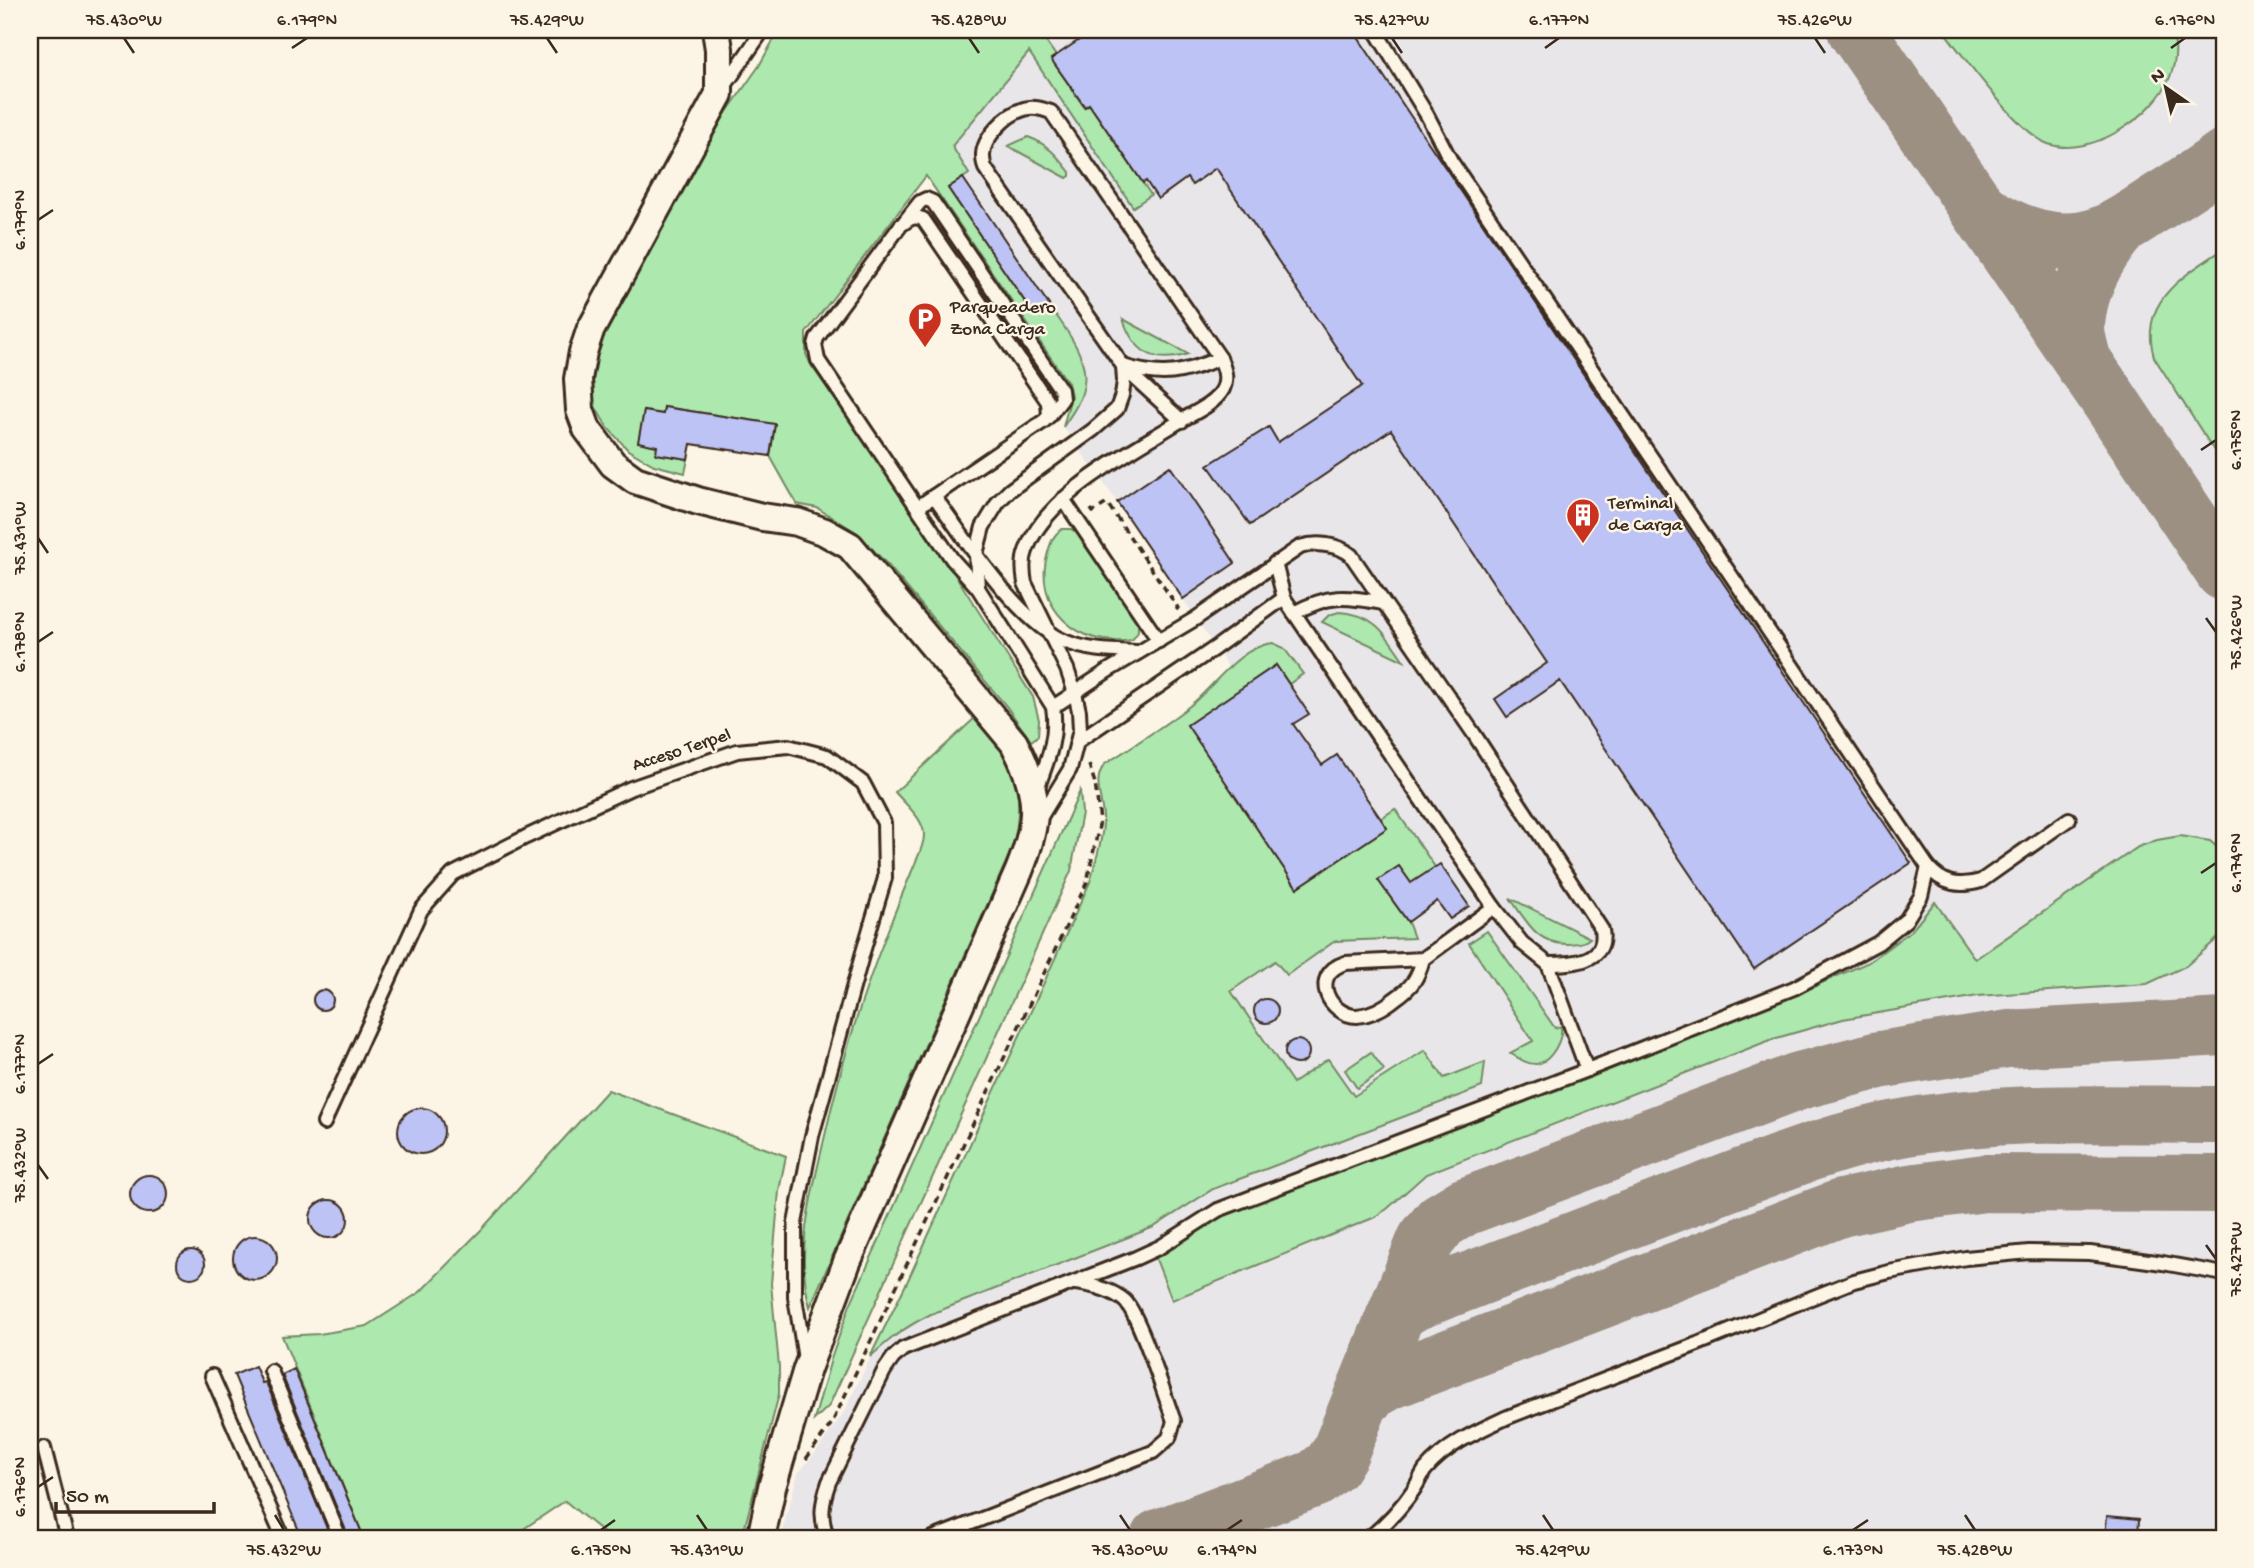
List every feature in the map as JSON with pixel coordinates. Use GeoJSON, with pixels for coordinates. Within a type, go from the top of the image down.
{"type":"FeatureCollection","features":[{"type":"Feature","properties":{"kind":"street"},"geometry":{"type":"LineString","coordinates":[[716,30],[719,49],[719,94],[590,331],[583,352],[578,379],[580,410],[587,429],[613,464],[635,480],[698,501],[762,517],[797,522],[825,532],[850,546],[1014,743],[1032,781],[1034,799],[1033,830],[1019,871],[847,1262],[807,1369],[761,1538]]}},
{"type":"Feature","properties":{"kind":"lane"},"geometry":{"type":"LineString","coordinates":[[719,94],[763,30]]}},
{"type":"Feature","properties":{"kind":"lane"},"geometry":{"type":"LineString","coordinates":[[1375,30],[1427,115],[1451,161],[1936,877],[1950,883],[1966,885],[1981,881],[2069,819]]}},
{"type":"Feature","properties":{"kind":"lane"},"geometry":{"type":"LineString","coordinates":[[1033,830],[1070,769],[1079,740],[1079,710],[1067,669],[1025,583],[1025,552],[1039,525],[1076,488],[1182,421],[1207,405],[1223,388],[1225,369],[1051,112],[1037,107],[1014,113],[988,140],[982,156],[985,168],[1123,366],[1182,421]]}},
{"type":"Feature","properties":{"kind":"lane"},"geometry":{"type":"LineString","coordinates":[[918,507],[1015,443],[1049,416],[1062,399],[1061,390],[933,202],[926,199],[920,202],[901,225],[817,338],[815,345],[818,360],[952,559],[978,588],[1053,707],[1056,722],[1054,743],[1034,799]]}},
{"type":"Feature","properties":{"kind":"lane"},"geometry":{"type":"LineString","coordinates":[[901,225],[911,217],[923,219],[1048,402],[1049,416]]}},
{"type":"Feature","properties":{"kind":"lane"},"geometry":{"type":"LineString","coordinates":[[1123,366],[1151,374],[1172,373],[1220,358]]}},
{"type":"Feature","properties":{"kind":"lane"},"geometry":{"type":"LineString","coordinates":[[978,588],[976,554],[983,527],[999,501],[1117,409],[1122,395],[1123,366]]}},
{"type":"Feature","properties":{"kind":"lane"},"geometry":{"type":"LineString","coordinates":[[934,496],[976,554],[1029,618],[1047,632],[1070,643],[1095,650],[1140,652]]}},
{"type":"Feature","properties":{"kind":"lane"},"geometry":{"type":"LineString","coordinates":[[1063,499],[1158,642]]}},
{"type":"Feature","properties":{"kind":"lane"},"geometry":{"type":"LineString","coordinates":[[1053,707],[1109,670],[1174,633],[1300,547],[1310,544],[1345,549],[1352,555],[1474,734],[1602,930],[1604,939],[1601,947],[1586,960],[1576,964],[1548,964]]}},
{"type":"Feature","properties":{"kind":"lane"},"geometry":{"type":"LineString","coordinates":[[1275,563],[1284,598],[1494,907],[1522,943],[1548,964],[1587,1070]]}},
{"type":"Feature","properties":{"kind":"lane"},"geometry":{"type":"LineString","coordinates":[[1294,612],[1321,600],[1334,598],[1348,597],[1383,603]]}},
{"type":"Feature","properties":{"kind":"lane"},"geometry":{"type":"LineString","coordinates":[[1079,740],[1284,598]]}},
{"type":"Feature","properties":{"kind":"lane","name":"Acceso Terpel"},"geometry":{"type":"LineString","coordinates":[[324,1123],[421,911],[453,874],[631,788],[737,751],[789,746],[827,756],[863,783],[884,823],[886,878],[812,1136],[795,1223],[795,1297],[807,1369]]}},
{"type":"Feature","properties":{"kind":"lane"},"geometry":{"type":"LineString","coordinates":[[828,1538],[821,1515],[822,1501],[829,1482],[884,1371],[903,1349],[1160,1247],[1218,1210],[1794,988],[1878,943],[1906,920],[1921,895],[1928,867]]}},
{"type":"Feature","properties":{"kind":"lane"},"geometry":{"type":"LineString","coordinates":[[1423,960],[1418,978],[1410,988],[1389,1004],[1365,1015],[1344,1013],[1335,1005],[1326,988],[1325,979],[1329,972],[1345,963],[1423,960],[1494,907]]}},
{"type":"Feature","properties":{"kind":"lane"},"geometry":{"type":"LineString","coordinates":[[1369,1538],[1387,1522],[1425,1471],[1461,1439],[1508,1417],[1854,1281],[1932,1264],[2029,1252],[2090,1253],[2224,1274]]}},
{"type":"Feature","properties":{"kind":"lane"},"geometry":{"type":"LineString","coordinates":[[933,1538],[1153,1452],[1169,1438],[1174,1421],[1134,1313],[1120,1297],[1105,1289],[1071,1283]]}},
{"type":"Feature","properties":{"kind":"lane"},"geometry":{"type":"LineString","coordinates":[[271,1371],[340,1538]]}},
{"type":"Feature","properties":{"kind":"lane"},"geometry":{"type":"LineString","coordinates":[[212,1376],[283,1538]]}},
{"type":"Feature","properties":{"kind":"lane"},"geometry":{"type":"LineString","coordinates":[[44,1448],[66,1538]]}},
{"type":"Feature","properties":{"kind":"path"},"geometry":{"type":"LineString","coordinates":[[1076,488],[1093,512],[1107,503],[1114,513],[1178,608],[1163,618],[1174,633]]}},
{"type":"Feature","properties":{"kind":"path"},"geometry":{"type":"LineString","coordinates":[[778,1469],[795,1471],[832,1423],[1087,882],[1100,821],[1095,783],[1079,740]]}},
{"type":"Feature","properties":{"kind":"shaded area"},"geometry":{"type":"Polygon","coordinates":[[[1046,30],[2224,30],[2224,1538],[780,1538],[798,1473],[844,1412],[908,1280],[1190,959],[1248,816],[1242,807],[1242,688],[1183,599],[1235,563],[1171,466],[1117,502],[1063,427],[1083,393],[1054,362],[926,176],[1046,30]]]}},
{"type":"Feature","properties":{"kind":"green space"},"geometry":{"type":"Polygon","coordinates":[[[779,30],[1051,30],[1042,36],[1056,56],[1052,60],[1084,107],[1089,104],[1151,195],[1133,207],[1029,52],[952,146],[969,174],[948,188],[1034,315],[1049,305],[1070,335],[1081,358],[1084,369],[1082,393],[1063,427],[1071,396],[1068,383],[926,176],[806,333],[806,354],[811,365],[916,513],[1033,697],[1039,720],[1038,736],[1031,741],[1007,707],[887,564],[856,532],[817,508],[797,504],[770,456],[775,424],[664,407],[663,414],[644,412],[639,442],[657,446],[656,454],[688,459],[685,473],[654,465],[628,450],[607,427],[592,401],[589,388],[593,348],[705,143],[759,66],[779,30]]]}},
{"type":"Feature","properties":{"kind":"green space"},"geometry":{"type":"Polygon","coordinates":[[[1943,30],[2172,30],[2175,59],[2162,92],[2136,119],[2101,140],[2065,147],[2048,144],[2022,125],[1992,93],[1943,30]]]}},
{"type":"Feature","properties":{"kind":"green space"},"geometry":{"type":"Polygon","coordinates":[[[1028,137],[1052,152],[1070,172],[1070,176],[1067,178],[1008,146],[1028,137]]]}},
{"type":"Feature","properties":{"kind":"green space"},"geometry":{"type":"Polygon","coordinates":[[[2224,249],[2224,466],[2154,357],[2151,337],[2152,320],[2158,305],[2168,292],[2194,269],[2224,249]]]}},
{"type":"Feature","properties":{"kind":"green space"},"geometry":{"type":"Polygon","coordinates":[[[1123,319],[1188,354],[1165,358],[1147,353],[1133,340],[1123,319]]]}},
{"type":"Feature","properties":{"kind":"green space"},"geometry":{"type":"Polygon","coordinates":[[[1062,529],[1071,529],[1080,535],[1138,623],[1138,632],[1132,640],[1094,638],[1078,631],[1064,620],[1053,606],[1046,590],[1045,572],[1051,542],[1062,529]]]}},
{"type":"Feature","properties":{"kind":"green space"},"geometry":{"type":"Polygon","coordinates":[[[1339,612],[1362,617],[1378,627],[1404,661],[1322,622],[1329,615],[1339,612]]]}},
{"type":"Feature","properties":{"kind":"green space"},"geometry":{"type":"Polygon","coordinates":[[[1273,643],[1284,648],[1303,674],[1289,684],[1276,665],[1242,807],[1297,887],[1387,828],[1380,819],[1395,809],[1435,867],[1411,883],[1399,866],[1378,880],[1408,922],[1414,938],[1335,941],[1287,975],[1275,961],[1231,991],[1293,1083],[1328,1059],[1354,1096],[1425,1050],[1444,1078],[1485,1062],[1482,1087],[1213,1189],[1154,1227],[931,1314],[899,1333],[870,1357],[908,1280],[1090,882],[1103,824],[1098,782],[1101,770],[1105,764],[1197,700],[1237,660],[1260,646],[1273,643]]]}},
{"type":"Feature","properties":{"kind":"green space"},"geometry":{"type":"Polygon","coordinates":[[[976,717],[1005,754],[1015,776],[1018,805],[1014,844],[810,1307],[804,1266],[806,1225],[829,1117],[867,986],[924,840],[921,823],[895,792],[976,717]]]}},
{"type":"Feature","properties":{"kind":"green space"},"geometry":{"type":"Polygon","coordinates":[[[1080,791],[1082,813],[1071,871],[829,1406],[814,1420],[850,1305],[1080,791]]]}},
{"type":"Feature","properties":{"kind":"green space"},"geometry":{"type":"Polygon","coordinates":[[[2180,836],[2210,841],[2224,853],[2224,928],[2217,939],[2186,966],[2147,984],[1978,996],[1843,1019],[1773,1039],[1426,1174],[1373,1218],[1172,1300],[1154,1254],[1216,1217],[1781,1001],[1869,962],[1912,930],[1935,902],[1975,959],[2138,847],[2180,836]]]}},
{"type":"Feature","properties":{"kind":"green space"},"geometry":{"type":"Polygon","coordinates":[[[1510,898],[1590,938],[1569,944],[1549,941],[1534,930],[1510,898]]]}},
{"type":"Feature","properties":{"kind":"green space"},"geometry":{"type":"Polygon","coordinates":[[[1487,931],[1555,1028],[1561,1026],[1555,1049],[1547,1059],[1537,1064],[1523,1061],[1510,1053],[1533,1041],[1469,943],[1487,931]]]}},
{"type":"Feature","properties":{"kind":"green space"},"geometry":{"type":"Polygon","coordinates":[[[1371,1052],[1384,1070],[1357,1088],[1345,1070],[1371,1052]]]}},
{"type":"Feature","properties":{"kind":"green space"},"geometry":{"type":"Polygon","coordinates":[[[608,1090],[786,1156],[779,1191],[771,1284],[779,1394],[742,1538],[610,1538],[565,1501],[510,1538],[364,1538],[282,1336],[319,1334],[367,1326],[420,1292],[482,1229],[608,1090]]]}},
{"type":"Feature","properties":{"kind":"building"},"geometry":{"type":"Polygon","coordinates":[[[1094,30],[1353,30],[1911,863],[1754,969],[1560,681],[1507,717],[1495,699],[1547,663],[1391,430],[1250,525],[1208,465],[1269,427],[1278,442],[1362,386],[1216,168],[1192,185],[1187,178],[1158,199],[1146,181],[1143,183],[1089,104],[1085,107],[1051,59],[1094,30]]]}},
{"type":"Feature","properties":{"kind":"building"},"geometry":{"type":"Polygon","coordinates":[[[963,178],[1049,305],[1034,315],[948,188],[963,178]]]}},
{"type":"Feature","properties":{"kind":"building"},"geometry":{"type":"Polygon","coordinates":[[[664,407],[775,424],[770,456],[691,444],[688,459],[656,454],[657,446],[638,442],[644,411],[663,414],[664,407]]]}},
{"type":"Feature","properties":{"kind":"building"},"geometry":{"type":"Polygon","coordinates":[[[1170,466],[1235,563],[1183,599],[1117,502],[1170,466]]]}},
{"type":"Feature","properties":{"kind":"building"},"geometry":{"type":"Polygon","coordinates":[[[1276,665],[1309,714],[1293,724],[1322,765],[1337,755],[1387,828],[1297,888],[1187,725],[1276,665]]]}},
{"type":"Feature","properties":{"kind":"building"},"geometry":{"type":"Polygon","coordinates":[[[1440,864],[1469,906],[1450,919],[1437,901],[1408,922],[1378,880],[1399,866],[1411,883],[1440,864]]]}},
{"type":"Feature","properties":{"kind":"building"},"geometry":{"type":"Polygon","coordinates":[[[323,990],[330,993],[333,1000],[330,1007],[323,1010],[316,1007],[313,1000],[316,993],[323,990]]]}},
{"type":"Feature","properties":{"kind":"building"},"geometry":{"type":"Polygon","coordinates":[[[1266,999],[1275,1002],[1278,1011],[1275,1020],[1266,1023],[1257,1020],[1254,1011],[1257,1002],[1266,999]]]}},
{"type":"Feature","properties":{"kind":"building"},"geometry":{"type":"Polygon","coordinates":[[[1297,1040],[1306,1043],[1309,1052],[1306,1061],[1297,1064],[1288,1061],[1285,1052],[1288,1043],[1297,1040]]]}},
{"type":"Feature","properties":{"kind":"building"},"geometry":{"type":"Polygon","coordinates":[[[421,1108],[437,1115],[444,1131],[437,1147],[421,1154],[405,1147],[398,1131],[405,1115],[421,1108]]]}},
{"type":"Feature","properties":{"kind":"building"},"geometry":{"type":"Polygon","coordinates":[[[149,1175],[163,1180],[168,1194],[163,1208],[149,1213],[135,1208],[130,1194],[135,1180],[149,1175]]]}},
{"type":"Feature","properties":{"kind":"building"},"geometry":{"type":"Polygon","coordinates":[[[329,1200],[343,1205],[348,1219],[343,1233],[329,1238],[315,1233],[310,1219],[315,1205],[329,1200]]]}},
{"type":"Feature","properties":{"kind":"building"},"geometry":{"type":"Polygon","coordinates":[[[255,1236],[270,1243],[277,1258],[270,1273],[255,1280],[240,1273],[233,1258],[240,1243],[255,1236]]]}},
{"type":"Feature","properties":{"kind":"building"},"geometry":{"type":"Polygon","coordinates":[[[191,1250],[201,1254],[205,1264],[201,1274],[191,1278],[181,1274],[177,1264],[181,1254],[191,1250]]]}},
{"type":"Feature","properties":{"kind":"building"},"geometry":{"type":"Polygon","coordinates":[[[255,1366],[262,1383],[266,1382],[331,1538],[302,1538],[234,1375],[255,1366]]]}},
{"type":"Feature","properties":{"kind":"building"},"geometry":{"type":"Polygon","coordinates":[[[294,1369],[364,1538],[349,1538],[282,1375],[294,1369]]]}},
{"type":"Feature","properties":{"kind":"building"},"geometry":{"type":"Polygon","coordinates":[[[2107,1516],[2139,1519],[2138,1538],[2105,1538],[2107,1516]]]}},
{"type":"Feature","properties":{"kind":"taxiway"},"geometry":{"type":"LineString","coordinates":[[1856,30],[2224,572]]}},
{"type":"Feature","properties":{"kind":"taxiway"},"geometry":{"type":"LineString","coordinates":[[1980,210],[2007,227],[2038,238],[2053,241],[2085,240],[2121,225],[2224,158]]}},
{"type":"Feature","properties":{"kind":"taxiway"},"geometry":{"type":"LineString","coordinates":[[2083,363],[2076,331],[2079,302],[2095,262],[2121,226]]}},
{"type":"Feature","properties":{"kind":"taxiway"},"geometry":{"type":"LineString","coordinates":[[1159,1538],[1316,1478],[1332,1465],[1340,1452],[1426,1240],[1441,1221],[1464,1207],[1799,1081],[1879,1060],[2008,1039],[2224,1027]]}},
{"type":"Feature","properties":{"kind":"taxiway"},"geometry":{"type":"LineString","coordinates":[[1394,1319],[1399,1311],[1414,1302],[1780,1163],[1881,1132],[1946,1121],[2025,1115],[2224,1115]]}},
{"type":"Feature","properties":{"kind":"taxiway"},"geometry":{"type":"LineString","coordinates":[[1363,1399],[1389,1381],[1841,1208],[1909,1193],[1985,1183],[2224,1184]]}},
{"type":"Feature","properties":{"kind":"place","name":"Parqueadero Zona Carga"},"geometry":{"type":"Point","coordinates":[925,349]}},
{"type":"Feature","properties":{"kind":"place","name":"Terminal de Carga"},"geometry":{"type":"Point","coordinates":[1583,545]}}]}
